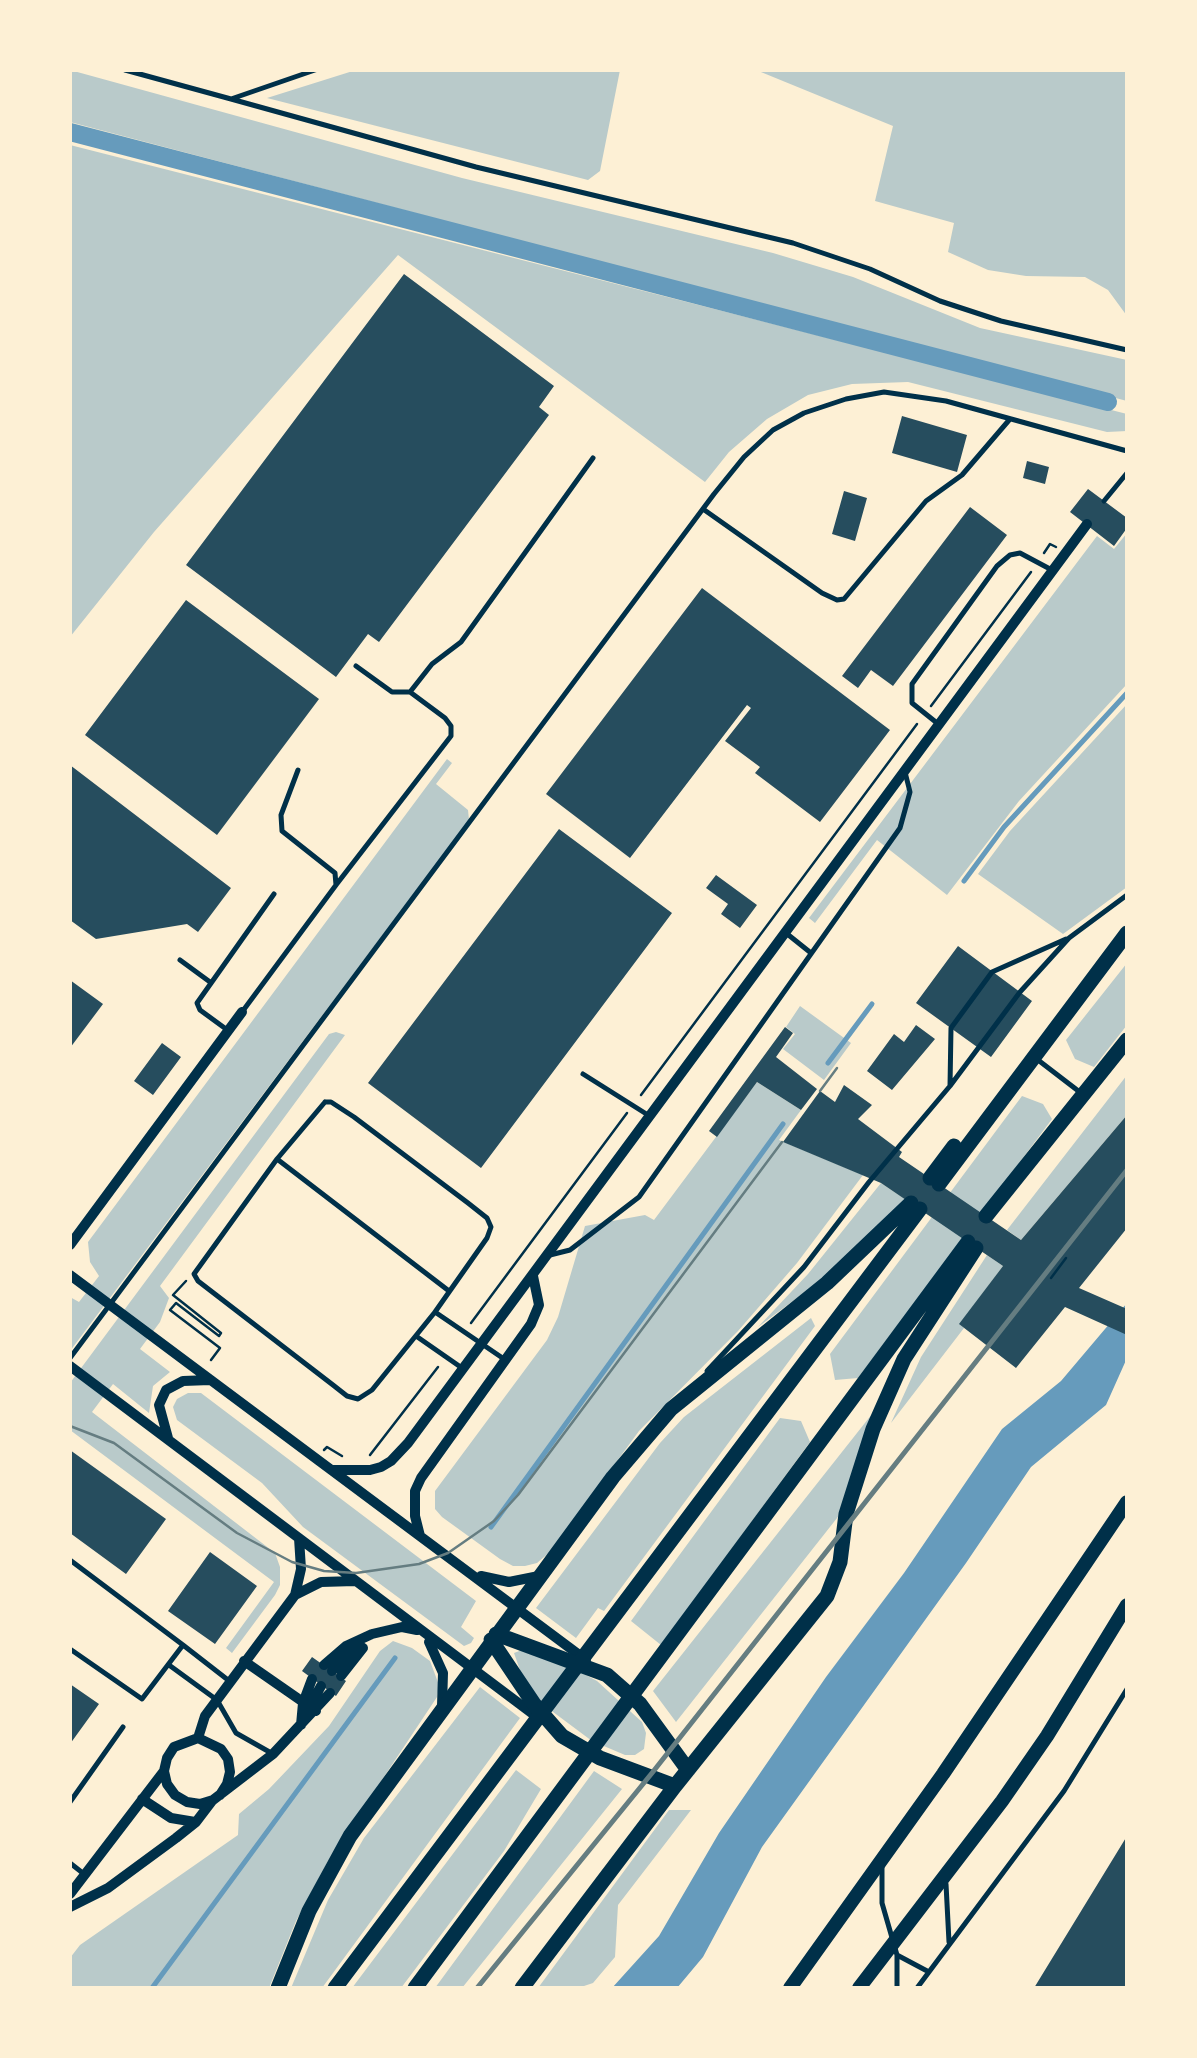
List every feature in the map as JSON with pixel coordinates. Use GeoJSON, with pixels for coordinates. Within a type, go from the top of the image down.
{"type":"FeatureCollection","features":[{"type":"Feature","properties":{"kind":"main road"},"geometry":{"type":"LineString","coordinates":[[935,1181],[958,1140],[987,1117],[1127,933]]}},
{"type":"Feature","properties":{"kind":"main road"},"geometry":{"type":"LineString","coordinates":[[990,1219],[1127,1040]]}},
{"type":"Feature","properties":{"kind":"main road"},"geometry":{"type":"LineString","coordinates":[[278,1988],[327,1874],[350,1836],[631,1454],[680,1402],[916,1206],[336,1988]]}},
{"type":"Feature","properties":{"kind":"main road"},"geometry":{"type":"LineString","coordinates":[[415,1988],[665,1648],[972,1245],[904,1359],[873,1429],[846,1514],[840,1562],[827,1596],[675,1786],[522,1988]]}},
{"type":"Feature","properties":{"kind":"main road"},"geometry":{"type":"LineString","coordinates":[[790,1988],[882,1862],[1127,1502]]}},
{"type":"Feature","properties":{"kind":"main road"},"geometry":{"type":"LineString","coordinates":[[859,1988],[895,1949],[1046,1736],[1127,1604]]}},
{"type":"Feature","properties":{"kind":"main road"},"geometry":{"type":"LineString","coordinates":[[494,1637],[607,1676],[640,1704],[688,1770]]}},
{"type":"Feature","properties":{"kind":"main road"},"geometry":{"type":"LineString","coordinates":[[494,1637],[534,1704],[562,1736],[600,1758],[675,1786]]}},
{"type":"Feature","properties":{"kind":"street"},"geometry":{"type":"LineString","coordinates":[[332,1470],[370,1470],[391,1462],[1086,524]]}},
{"type":"Feature","properties":{"kind":"street"},"geometry":{"type":"LineString","coordinates":[[70,1245],[242,1012]]}},
{"type":"Feature","properties":{"kind":"street"},"geometry":{"type":"LineString","coordinates":[[70,1275],[607,1676]]}},
{"type":"Feature","properties":{"kind":"street"},"geometry":{"type":"LineString","coordinates":[[420,1536],[414,1500],[421,1478],[531,1324],[539,1305],[532,1276]]}},
{"type":"Feature","properties":{"kind":"street"},"geometry":{"type":"LineString","coordinates":[[70,1366],[562,1736]]}},
{"type":"Feature","properties":{"kind":"street"},"geometry":{"type":"LineString","coordinates":[[169,1439],[159,1405],[166,1390],[183,1381],[210,1380]]}},
{"type":"Feature","properties":{"kind":"street"},"geometry":{"type":"LineString","coordinates":[[198,1738],[205,1716],[294,1595],[301,1569],[299,1538]]}},
{"type":"Feature","properties":{"kind":"street"},"geometry":{"type":"LineString","coordinates":[[464,1568],[488,1579],[510,1582],[539,1576]]}},
{"type":"Feature","properties":{"kind":"street"},"geometry":{"type":"LineString","coordinates":[[294,1595],[321,1582],[355,1581]]}},
{"type":"Feature","properties":{"kind":"street"},"geometry":{"type":"LineString","coordinates":[[372,1634],[332,1671],[346,1646],[372,1634],[402,1627],[421,1631],[434,1648],[443,1672],[442,1707]]}},
{"type":"Feature","properties":{"kind":"street"},"geometry":{"type":"LineString","coordinates":[[244,1661],[309,1707]]}},
{"type":"Feature","properties":{"kind":"street"},"geometry":{"type":"LineString","coordinates":[[70,1906],[108,1888],[196,1822],[216,1797],[227,1784],[228,1759],[221,1748],[198,1738],[174,1747],[164,1772],[167,1784],[175,1795],[200,1804],[216,1797],[273,1754],[301,1726],[321,1686]]}},
{"type":"Feature","properties":{"kind":"street"},"geometry":{"type":"LineString","coordinates":[[70,1894],[164,1772]]}},
{"type":"Feature","properties":{"kind":"street"},"geometry":{"type":"LineString","coordinates":[[142,1799],[171,1818],[196,1822]]}},
{"type":"Feature","properties":{"kind":"lane"},"geometry":{"type":"LineString","coordinates":[[125,70],[476,167],[794,243],[1001,321],[1127,350]]}},
{"type":"Feature","properties":{"kind":"lane"},"geometry":{"type":"LineString","coordinates":[[231,99],[315,70]]}},
{"type":"Feature","properties":{"kind":"lane"},"geometry":{"type":"LineString","coordinates":[[70,1358],[703,509],[744,457],[773,430],[804,413],[884,392],[910,394],[1127,451]]}},
{"type":"Feature","properties":{"kind":"lane"},"geometry":{"type":"LineString","coordinates":[[703,509],[822,593],[844,599],[926,501],[969,468],[1010,419]]}},
{"type":"Feature","properties":{"kind":"lane"},"geometry":{"type":"LineString","coordinates":[[410,692],[432,664],[460,642],[593,458]]}},
{"type":"Feature","properties":{"kind":"lane"},"geometry":{"type":"LineString","coordinates":[[1104,501],[1127,473]]}},
{"type":"Feature","properties":{"kind":"lane"},"geometry":{"type":"LineString","coordinates":[[940,725],[910,696],[912,684],[997,566],[1010,555],[1020,554],[1052,571]]}},
{"type":"Feature","properties":{"kind":"lane"},"geometry":{"type":"LineString","coordinates":[[242,1012],[451,736],[451,726],[444,718],[410,692],[392,692],[356,666]]}},
{"type":"Feature","properties":{"kind":"lane"},"geometry":{"type":"LineString","coordinates":[[298,770],[282,816],[282,830],[335,873],[336,886]]}},
{"type":"Feature","properties":{"kind":"lane"},"geometry":{"type":"LineString","coordinates":[[547,1256],[570,1250],[639,1197],[900,828],[910,792],[905,772]]}},
{"type":"Feature","properties":{"kind":"lane"},"geometry":{"type":"LineString","coordinates":[[229,1030],[200,1010],[197,1003],[274,894]]}},
{"type":"Feature","properties":{"kind":"lane"},"geometry":{"type":"LineString","coordinates":[[680,1402],[804,1266],[950,1086],[1020,992],[1069,938],[1127,895]]}},
{"type":"Feature","properties":{"kind":"lane"},"geometry":{"type":"LineString","coordinates":[[786,933],[811,953]]}},
{"type":"Feature","properties":{"kind":"lane"},"geometry":{"type":"LineString","coordinates":[[950,1086],[951,1028],[992,972],[1069,938]]}},
{"type":"Feature","properties":{"kind":"lane"},"geometry":{"type":"LineString","coordinates":[[180,960],[210,982]]}},
{"type":"Feature","properties":{"kind":"lane"},"geometry":{"type":"LineString","coordinates":[[1033,1056],[1084,1095]]}},
{"type":"Feature","properties":{"kind":"lane"},"geometry":{"type":"LineString","coordinates":[[583,1074],[650,1116]]}},
{"type":"Feature","properties":{"kind":"lane"},"geometry":{"type":"LineString","coordinates":[[324,1102],[331,1102],[468,1202],[491,1227],[435,1312],[372,1390],[358,1398],[352,1398],[220,1298],[198,1281],[194,1272],[277,1159],[324,1102]]}},
{"type":"Feature","properties":{"kind":"lane"},"geometry":{"type":"LineString","coordinates":[[277,1159],[450,1290]]}},
{"type":"Feature","properties":{"kind":"lane"},"geometry":{"type":"LineString","coordinates":[[435,1312],[506,1361]]}},
{"type":"Feature","properties":{"kind":"lane"},"geometry":{"type":"LineString","coordinates":[[416,1336],[462,1368]]}},
{"type":"Feature","properties":{"kind":"lane"},"geometry":{"type":"LineString","coordinates":[[70,1560],[230,1681]]}},
{"type":"Feature","properties":{"kind":"lane"},"geometry":{"type":"LineString","coordinates":[[70,1649],[142,1699],[183,1645]]}},
{"type":"Feature","properties":{"kind":"lane"},"geometry":{"type":"LineString","coordinates":[[169,1665],[217,1700],[236,1734],[273,1754]]}},
{"type":"Feature","properties":{"kind":"lane"},"geometry":{"type":"LineString","coordinates":[[917,1988],[1072,1780],[1127,1689]]}},
{"type":"Feature","properties":{"kind":"lane"},"geometry":{"type":"LineString","coordinates":[[70,1802],[123,1727]]}},
{"type":"Feature","properties":{"kind":"lane"},"geometry":{"type":"LineString","coordinates":[[882,1862],[882,1903],[895,1949],[897,1988]]}},
{"type":"Feature","properties":{"kind":"lane"},"geometry":{"type":"LineString","coordinates":[[70,1863],[86,1876]]}},
{"type":"Feature","properties":{"kind":"lane"},"geometry":{"type":"LineString","coordinates":[[946,1874],[949,1946]]}},
{"type":"Feature","properties":{"kind":"lane"},"geometry":{"type":"LineString","coordinates":[[895,1949],[929,1972]]}},
{"type":"Feature","properties":{"kind":"path"},"geometry":{"type":"LineString","coordinates":[[464,1332],[1050,544],[1066,553]]}},
{"type":"Feature","properties":{"kind":"path"},"geometry":{"type":"LineString","coordinates":[[1051,1278],[1066,1258]]}},
{"type":"Feature","properties":{"kind":"path"},"geometry":{"type":"LineString","coordinates":[[176,1291],[173,1296],[222,1333],[219,1336],[176,1302],[170,1310],[220,1348],[212,1360]]}},
{"type":"Feature","properties":{"kind":"path"},"geometry":{"type":"LineString","coordinates":[[360,1457],[375,1452],[445,1357]]}},
{"type":"Feature","properties":{"kind":"path"},"geometry":{"type":"LineString","coordinates":[[316,1458],[327,1447],[344,1456]]}},
{"type":"Feature","properties":{"kind":"shaded area"},"geometry":{"type":"Polygon","coordinates":[[[70,70],[462,178],[773,253],[853,277],[980,328],[1127,360],[1127,401],[70,122],[70,70]]]}},
{"type":"Feature","properties":{"kind":"shaded area"},"geometry":{"type":"Polygon","coordinates":[[[356,70],[620,70],[600,171],[588,180],[267,98],[356,70]]]}},
{"type":"Feature","properties":{"kind":"shaded area"},"geometry":{"type":"Polygon","coordinates":[[[756,70],[1127,70],[1127,316],[1108,290],[1085,277],[1026,276],[988,270],[948,252],[954,223],[875,201],[893,126],[756,70]]]}},
{"type":"Feature","properties":{"kind":"shaded area"},"geometry":{"type":"Polygon","coordinates":[[[70,145],[1127,414],[1127,431],[1107,432],[908,382],[852,384],[808,395],[767,419],[729,452],[705,482],[398,255],[154,532],[70,637],[70,145]]]}},
{"type":"Feature","properties":{"kind":"shaded area"},"geometry":{"type":"Polygon","coordinates":[[[1127,533],[1127,684],[1019,801],[947,895],[877,840],[815,923],[809,918],[1097,536],[1114,549],[1127,533]]]}},
{"type":"Feature","properties":{"kind":"shaded area"},"geometry":{"type":"Polygon","coordinates":[[[1127,704],[1127,887],[1063,934],[978,874],[1010,831],[1127,704]]]}},
{"type":"Feature","properties":{"kind":"shaded area"},"geometry":{"type":"Polygon","coordinates":[[[447,759],[452,763],[436,784],[468,810],[469,820],[70,1351],[70,1297],[79,1302],[99,1276],[90,1262],[88,1242],[447,759]]]}},
{"type":"Feature","properties":{"kind":"shaded area"},"geometry":{"type":"Polygon","coordinates":[[[1127,963],[1127,1025],[1094,1067],[1075,1059],[1066,1040],[1127,963]]]}},
{"type":"Feature","properties":{"kind":"shaded area"},"geometry":{"type":"Polygon","coordinates":[[[800,1006],[851,1043],[824,1080],[783,1049],[795,1034],[786,1027],[800,1006]]]}},
{"type":"Feature","properties":{"kind":"shaded area"},"geometry":{"type":"Polygon","coordinates":[[[329,1034],[345,1035],[160,1286],[169,1298],[160,1322],[140,1349],[170,1372],[153,1386],[149,1413],[113,1384],[92,1412],[275,1553],[280,1585],[232,1653],[226,1648],[274,1582],[70,1430],[70,1383],[329,1034]]]}},
{"type":"Feature","properties":{"kind":"shaded area"},"geometry":{"type":"Polygon","coordinates":[[[1127,1075],[1127,1115],[1021,1240],[1007,1230],[1127,1075]]]}},
{"type":"Feature","properties":{"kind":"shaded area"},"geometry":{"type":"Polygon","coordinates":[[[757,1082],[801,1110],[779,1140],[863,1175],[797,1263],[738,1331],[639,1431],[551,1551],[537,1563],[513,1566],[442,1517],[435,1509],[435,1491],[547,1340],[558,1317],[585,1226],[645,1215],[654,1220],[757,1082]]]}},
{"type":"Feature","properties":{"kind":"shaded area"},"geometry":{"type":"Polygon","coordinates":[[[1022,1096],[1043,1104],[1052,1119],[858,1378],[835,1380],[830,1354],[1022,1096]]]}},
{"type":"Feature","properties":{"kind":"shaded area"},"geometry":{"type":"Polygon","coordinates":[[[881,1183],[905,1199],[833,1271],[758,1327],[808,1274],[881,1183]]]}},
{"type":"Feature","properties":{"kind":"shaded area"},"geometry":{"type":"Polygon","coordinates":[[[987,1255],[1003,1266],[960,1324],[964,1328],[891,1423],[921,1357],[987,1255]]]}},
{"type":"Feature","properties":{"kind":"shaded area"},"geometry":{"type":"Polygon","coordinates":[[[811,1318],[815,1326],[604,1611],[598,1608],[576,1638],[536,1608],[660,1443],[684,1417],[811,1318]]]}},
{"type":"Feature","properties":{"kind":"shaded area"},"geometry":{"type":"Polygon","coordinates":[[[188,1393],[201,1393],[476,1601],[461,1627],[474,1638],[471,1643],[464,1646],[303,1527],[262,1483],[177,1420],[173,1407],[177,1399],[188,1393]]]}},
{"type":"Feature","properties":{"kind":"shaded area"},"geometry":{"type":"Polygon","coordinates":[[[872,1414],[841,1513],[676,1722],[653,1691],[872,1414]]]}},
{"type":"Feature","properties":{"kind":"shaded area"},"geometry":{"type":"Polygon","coordinates":[[[780,1418],[801,1421],[810,1442],[661,1645],[631,1621],[780,1418]]]}},
{"type":"Feature","properties":{"kind":"shaded area"},"geometry":{"type":"Polygon","coordinates":[[[393,1641],[430,1661],[439,1685],[437,1697],[328,1861],[296,1921],[269,1988],[70,1988],[70,1958],[80,1945],[238,1835],[239,1814],[269,1789],[329,1726],[380,1651],[393,1641]]]}},
{"type":"Feature","properties":{"kind":"shaded area"},"geometry":{"type":"Polygon","coordinates":[[[522,1650],[564,1663],[597,1681],[642,1722],[646,1733],[644,1749],[635,1755],[625,1755],[592,1741],[537,1700],[514,1653],[522,1650]]]}},
{"type":"Feature","properties":{"kind":"shaded area"},"geometry":{"type":"Polygon","coordinates":[[[480,1687],[520,1718],[322,1988],[291,1988],[328,1900],[364,1838],[480,1687]]]}},
{"type":"Feature","properties":{"kind":"shaded area"},"geometry":{"type":"Polygon","coordinates":[[[516,1770],[541,1789],[504,1851],[401,1988],[352,1988],[516,1770]]]}},
{"type":"Feature","properties":{"kind":"shaded area"},"geometry":{"type":"Polygon","coordinates":[[[594,1771],[622,1789],[462,1988],[435,1988],[594,1771]]]}},
{"type":"Feature","properties":{"kind":"shaded area"},"geometry":{"type":"Polygon","coordinates":[[[669,1810],[691,1810],[618,1905],[615,1957],[593,1983],[578,1988],[538,1988],[669,1810]]]}},
{"type":"Feature","properties":{"kind":"water"},"geometry":{"type":"Polygon","coordinates":[[[1127,1303],[1127,1358],[1106,1405],[1031,1467],[762,1847],[703,1957],[677,1988],[612,1988],[659,1936],[719,1833],[1002,1429],[1061,1381],[1127,1303]]]}},
{"type":"Feature","properties":{"kind":"building"},"geometry":{"type":"Polygon","coordinates":[[[404,274],[554,386],[539,407],[549,415],[379,642],[368,634],[336,677],[186,565],[404,274]]]}},
{"type":"Feature","properties":{"kind":"building"},"geometry":{"type":"Polygon","coordinates":[[[902,416],[967,435],[957,472],[892,453],[902,416]]]}},
{"type":"Feature","properties":{"kind":"building"},"geometry":{"type":"Polygon","coordinates":[[[1027,461],[1049,467],[1045,484],[1023,478],[1027,461]]]}},
{"type":"Feature","properties":{"kind":"building"},"geometry":{"type":"Polygon","coordinates":[[[1088,489],[1127,518],[1127,528],[1114,546],[1070,512],[1088,489]]]}},
{"type":"Feature","properties":{"kind":"building"},"geometry":{"type":"Polygon","coordinates":[[[844,491],[867,498],[855,541],[832,534],[844,491]]]}},
{"type":"Feature","properties":{"kind":"building"},"geometry":{"type":"Polygon","coordinates":[[[970,507],[1007,535],[893,686],[871,670],[858,688],[842,676],[970,507]]]}},
{"type":"Feature","properties":{"kind":"building"},"geometry":{"type":"Polygon","coordinates":[[[702,588],[890,730],[820,822],[755,773],[760,767],[725,741],[751,708],[747,705],[630,858],[546,794],[702,588]]]}},
{"type":"Feature","properties":{"kind":"building"},"geometry":{"type":"Polygon","coordinates":[[[186,600],[319,699],[217,835],[85,735],[186,600]]]}},
{"type":"Feature","properties":{"kind":"building"},"geometry":{"type":"Polygon","coordinates":[[[70,765],[231,888],[198,932],[187,924],[96,939],[70,920],[70,765]]]}},
{"type":"Feature","properties":{"kind":"building"},"geometry":{"type":"Polygon","coordinates":[[[559,829],[672,913],[481,1168],[368,1083],[559,829]]]}},
{"type":"Feature","properties":{"kind":"building"},"geometry":{"type":"Polygon","coordinates":[[[716,875],[757,905],[740,928],[721,914],[728,904],[706,888],[716,875]]]}},
{"type":"Feature","properties":{"kind":"building"},"geometry":{"type":"Polygon","coordinates":[[[958,946],[1032,1001],[991,1057],[916,1003],[958,946]]]}},
{"type":"Feature","properties":{"kind":"building"},"geometry":{"type":"Polygon","coordinates":[[[70,980],[103,1004],[70,1048],[70,980]]]}},
{"type":"Feature","properties":{"kind":"building"},"geometry":{"type":"Polygon","coordinates":[[[916,1025],[935,1039],[892,1090],[867,1071],[894,1034],[904,1042],[916,1025]]]}},
{"type":"Feature","properties":{"kind":"building"},"geometry":{"type":"Polygon","coordinates":[[[785,1027],[793,1033],[776,1057],[817,1089],[801,1110],[757,1082],[717,1137],[709,1131],[785,1027]]]}},
{"type":"Feature","properties":{"kind":"building"},"geometry":{"type":"Polygon","coordinates":[[[162,1043],[181,1057],[153,1095],[134,1081],[162,1043]]]}},
{"type":"Feature","properties":{"kind":"building"},"geometry":{"type":"Polygon","coordinates":[[[844,1085],[872,1105],[858,1119],[902,1152],[899,1157],[1021,1240],[1127,1115],[1127,1228],[1079,1288],[1127,1309],[1127,1335],[1065,1307],[1016,1368],[959,1324],[1003,1266],[881,1183],[783,1142],[820,1091],[835,1102],[844,1085]]]}},
{"type":"Feature","properties":{"kind":"building"},"geometry":{"type":"Polygon","coordinates":[[[70,1450],[166,1519],[126,1574],[70,1533],[70,1450]]]}},
{"type":"Feature","properties":{"kind":"building"},"geometry":{"type":"Polygon","coordinates":[[[210,1552],[257,1586],[215,1644],[168,1611],[210,1552]]]}},
{"type":"Feature","properties":{"kind":"building"},"geometry":{"type":"Polygon","coordinates":[[[312,1657],[346,1681],[336,1696],[302,1671],[312,1657]]]}},
{"type":"Feature","properties":{"kind":"building"},"geometry":{"type":"Polygon","coordinates":[[[70,1684],[99,1704],[70,1744],[70,1684]]]}},
{"type":"Feature","properties":{"kind":"building"},"geometry":{"type":"Polygon","coordinates":[[[1127,1836],[1127,1988],[1034,1988],[1127,1836]]]}},
{"type":"Feature","properties":{"kind":"waterway"},"geometry":{"type":"LineString","coordinates":[[70,132],[1108,402]]}},
{"type":"Feature","properties":{"kind":"waterway"},"geometry":{"type":"LineString","coordinates":[[964,881],[1004,827],[1127,693]]}},
{"type":"Feature","properties":{"kind":"waterway"},"geometry":{"type":"LineString","coordinates":[[828,1063],[872,1004]]}},
{"type":"Feature","properties":{"kind":"waterway"},"geometry":{"type":"LineString","coordinates":[[491,1527],[783,1124]]}},
{"type":"Feature","properties":{"kind":"waterway"},"geometry":{"type":"LineString","coordinates":[[152,1988],[395,1658]]}},
{"type":"Feature","properties":{"kind":"tram line"},"geometry":{"type":"LineString","coordinates":[[820,1091],[837,1068]]}},
{"type":"Feature","properties":{"kind":"tram line"},"geometry":{"type":"LineString","coordinates":[[70,1426],[114,1443],[237,1533],[292,1562],[324,1571],[356,1573],[419,1564],[448,1553],[494,1521],[518,1495],[782,1142]]}},
{"type":"Feature","properties":{"kind":"railway"},"geometry":{"type":"LineString","coordinates":[[477,1988],[652,1773],[1127,1170]]}}]}
